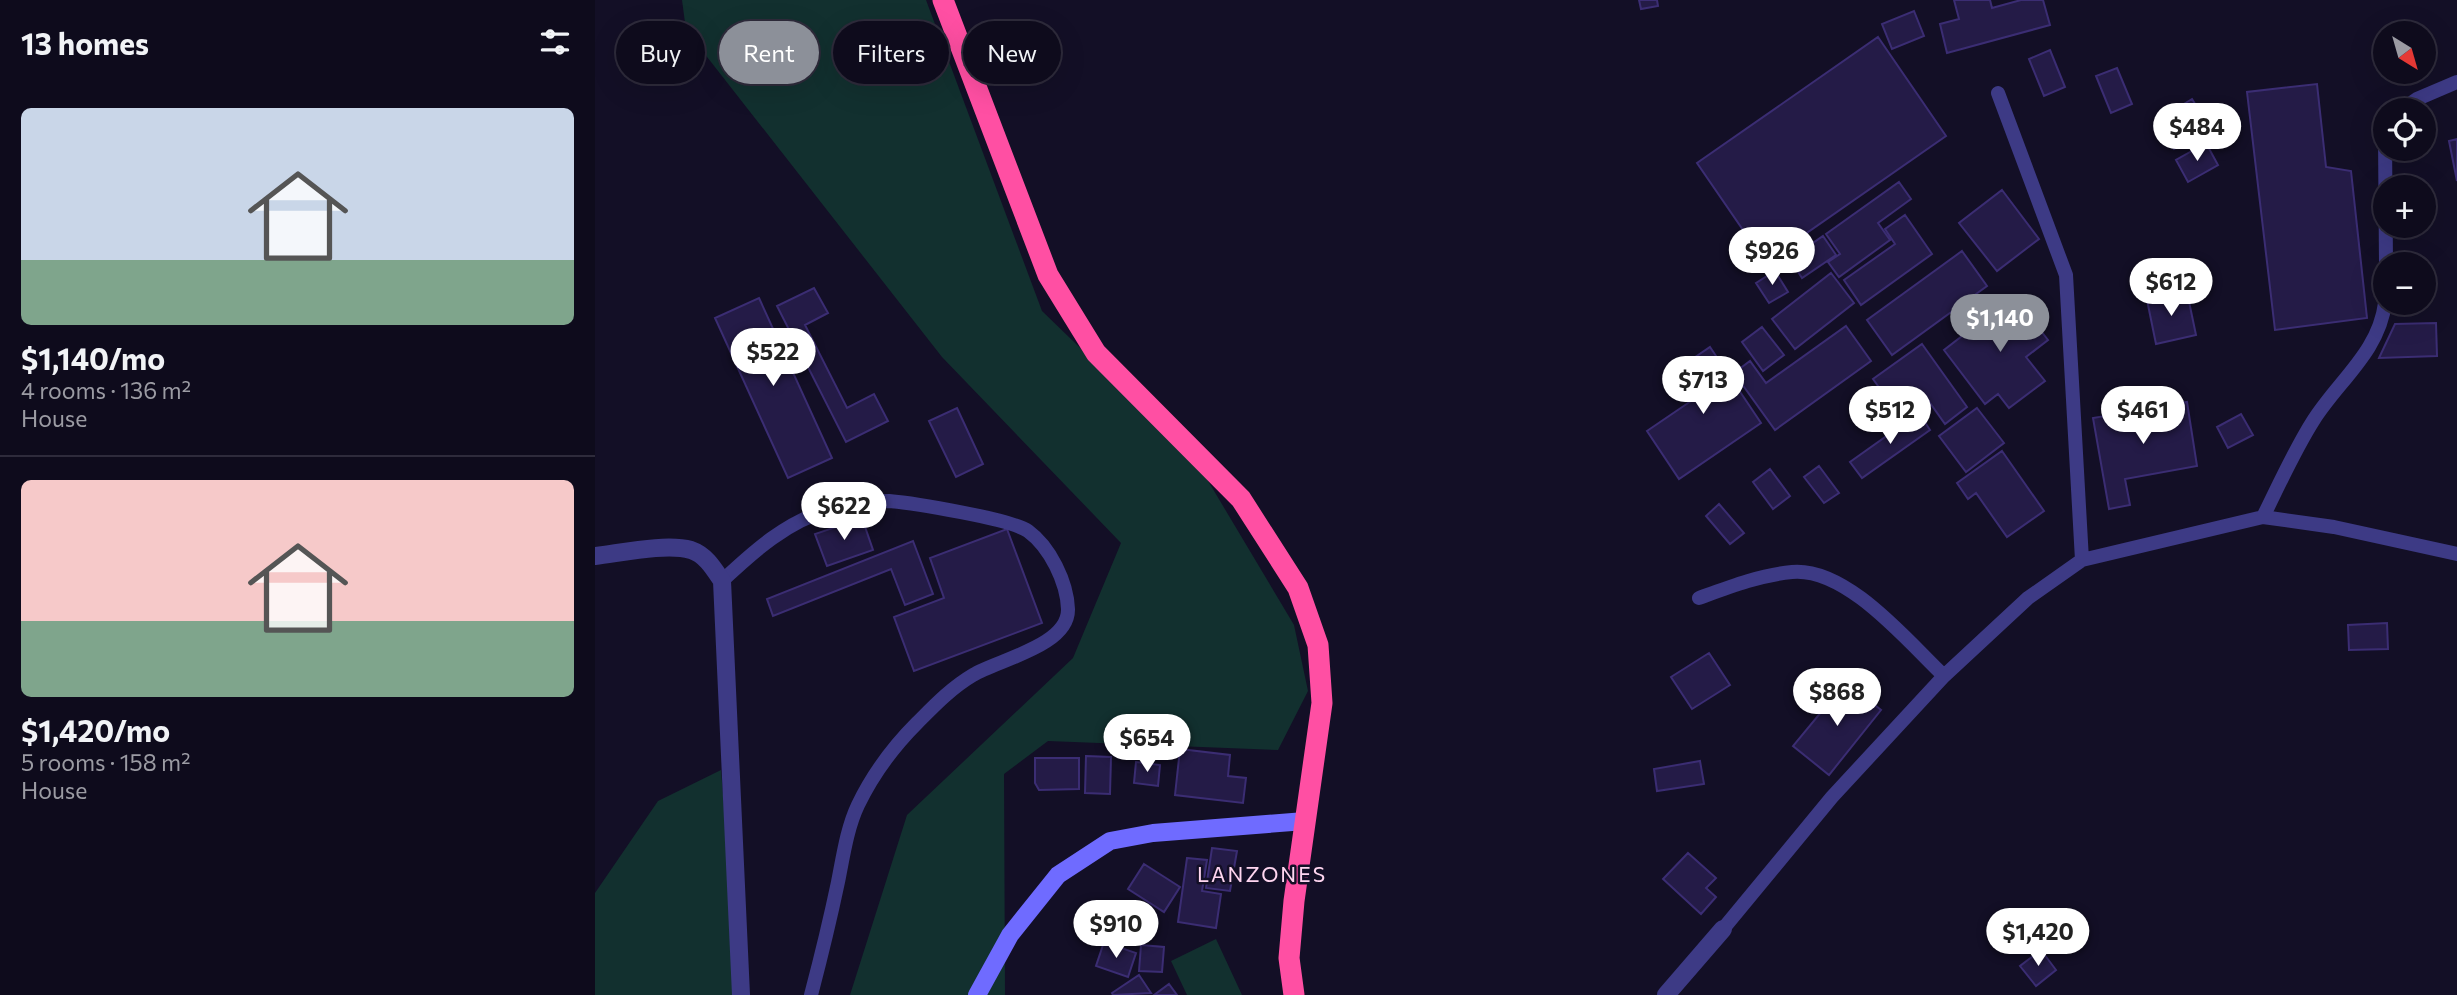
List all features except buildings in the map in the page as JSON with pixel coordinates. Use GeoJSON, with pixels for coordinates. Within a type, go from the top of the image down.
{"type":"FeatureCollection","features":[{"type":"Feature","properties":{"kind":"highway"},"geometry":{"type":"LineString","coordinates":[[943,0],[1048,275],[1096,353],[1241,499],[1298,588],[1318,645],[1322,702],[1290,947],[1294,995]]}},
{"type":"Feature","properties":{"kind":"street"},"geometry":{"type":"LineString","coordinates":[[595,556],[673,548],[692,551],[711,563],[722,581],[741,995]]}},
{"type":"Feature","properties":{"kind":"street"},"geometry":{"type":"LineString","coordinates":[[977,995],[1010,935],[1058,875],[1110,841],[1153,833],[1305,821]]}},
{"type":"Feature","properties":{"kind":"street"},"geometry":{"type":"LineString","coordinates":[[1666,995],[1723,929]]}},
{"type":"Feature","properties":{"kind":"lane"},"geometry":{"type":"LineString","coordinates":[[2419,98],[2457,82]]}},
{"type":"Feature","properties":{"kind":"lane"},"geometry":{"type":"LineString","coordinates":[[1998,93],[2066,275],[2082,560]]}},
{"type":"Feature","properties":{"kind":"lane"},"geometry":{"type":"LineString","coordinates":[[2385,161],[2386,252]]}},
{"type":"Feature","properties":{"kind":"lane"},"geometry":{"type":"LineString","coordinates":[[2263,517],[2313,420],[2368,351],[2384,315]]}},
{"type":"Feature","properties":{"kind":"lane"},"geometry":{"type":"LineString","coordinates":[[722,581],[774,536],[801,521],[830,509],[889,502],[989,518],[1029,531],[1056,566],[1067,592],[1068,613],[1061,628],[1050,639],[974,674],[945,695],[911,728],[882,766],[858,806],[811,995]]}},
{"type":"Feature","properties":{"kind":"lane"},"geometry":{"type":"LineString","coordinates":[[1723,929],[1832,797],[1944,676],[2028,598],[2082,560],[2263,517],[2334,527],[2457,554]]}},
{"type":"Feature","properties":{"kind":"lane"},"geometry":{"type":"LineString","coordinates":[[1699,598],[1747,580],[1795,571],[1831,579],[1865,601],[1944,676]]}},
{"type":"Feature","properties":{"kind":"green space"},"geometry":{"type":"Polygon","coordinates":[[[682,0],[926,0],[934,21],[833,21],[833,84],[949,84],[949,62],[1042,311],[1195,459],[1294,625],[1308,691],[1278,750],[1048,741],[1004,774],[1005,995],[850,995],[907,815],[1073,658],[1121,543],[942,357],[728,84],[819,84],[819,21],[719,21],[719,72],[705,54],[705,21],[685,21],[682,0]]]}},
{"type":"Feature","properties":{"kind":"green space"},"geometry":{"type":"Polygon","coordinates":[[[721,770],[739,995],[595,995],[595,893],[658,801],[721,770]]]}},
{"type":"Feature","properties":{"kind":"green space"},"geometry":{"type":"Polygon","coordinates":[[[1216,939],[1242,995],[1187,995],[1171,961],[1216,939]]]}},
{"type":"Feature","properties":{"kind":"district","name":"LANZONES"},"geometry":{"type":"Point","coordinates":[1262,875]}}]}
